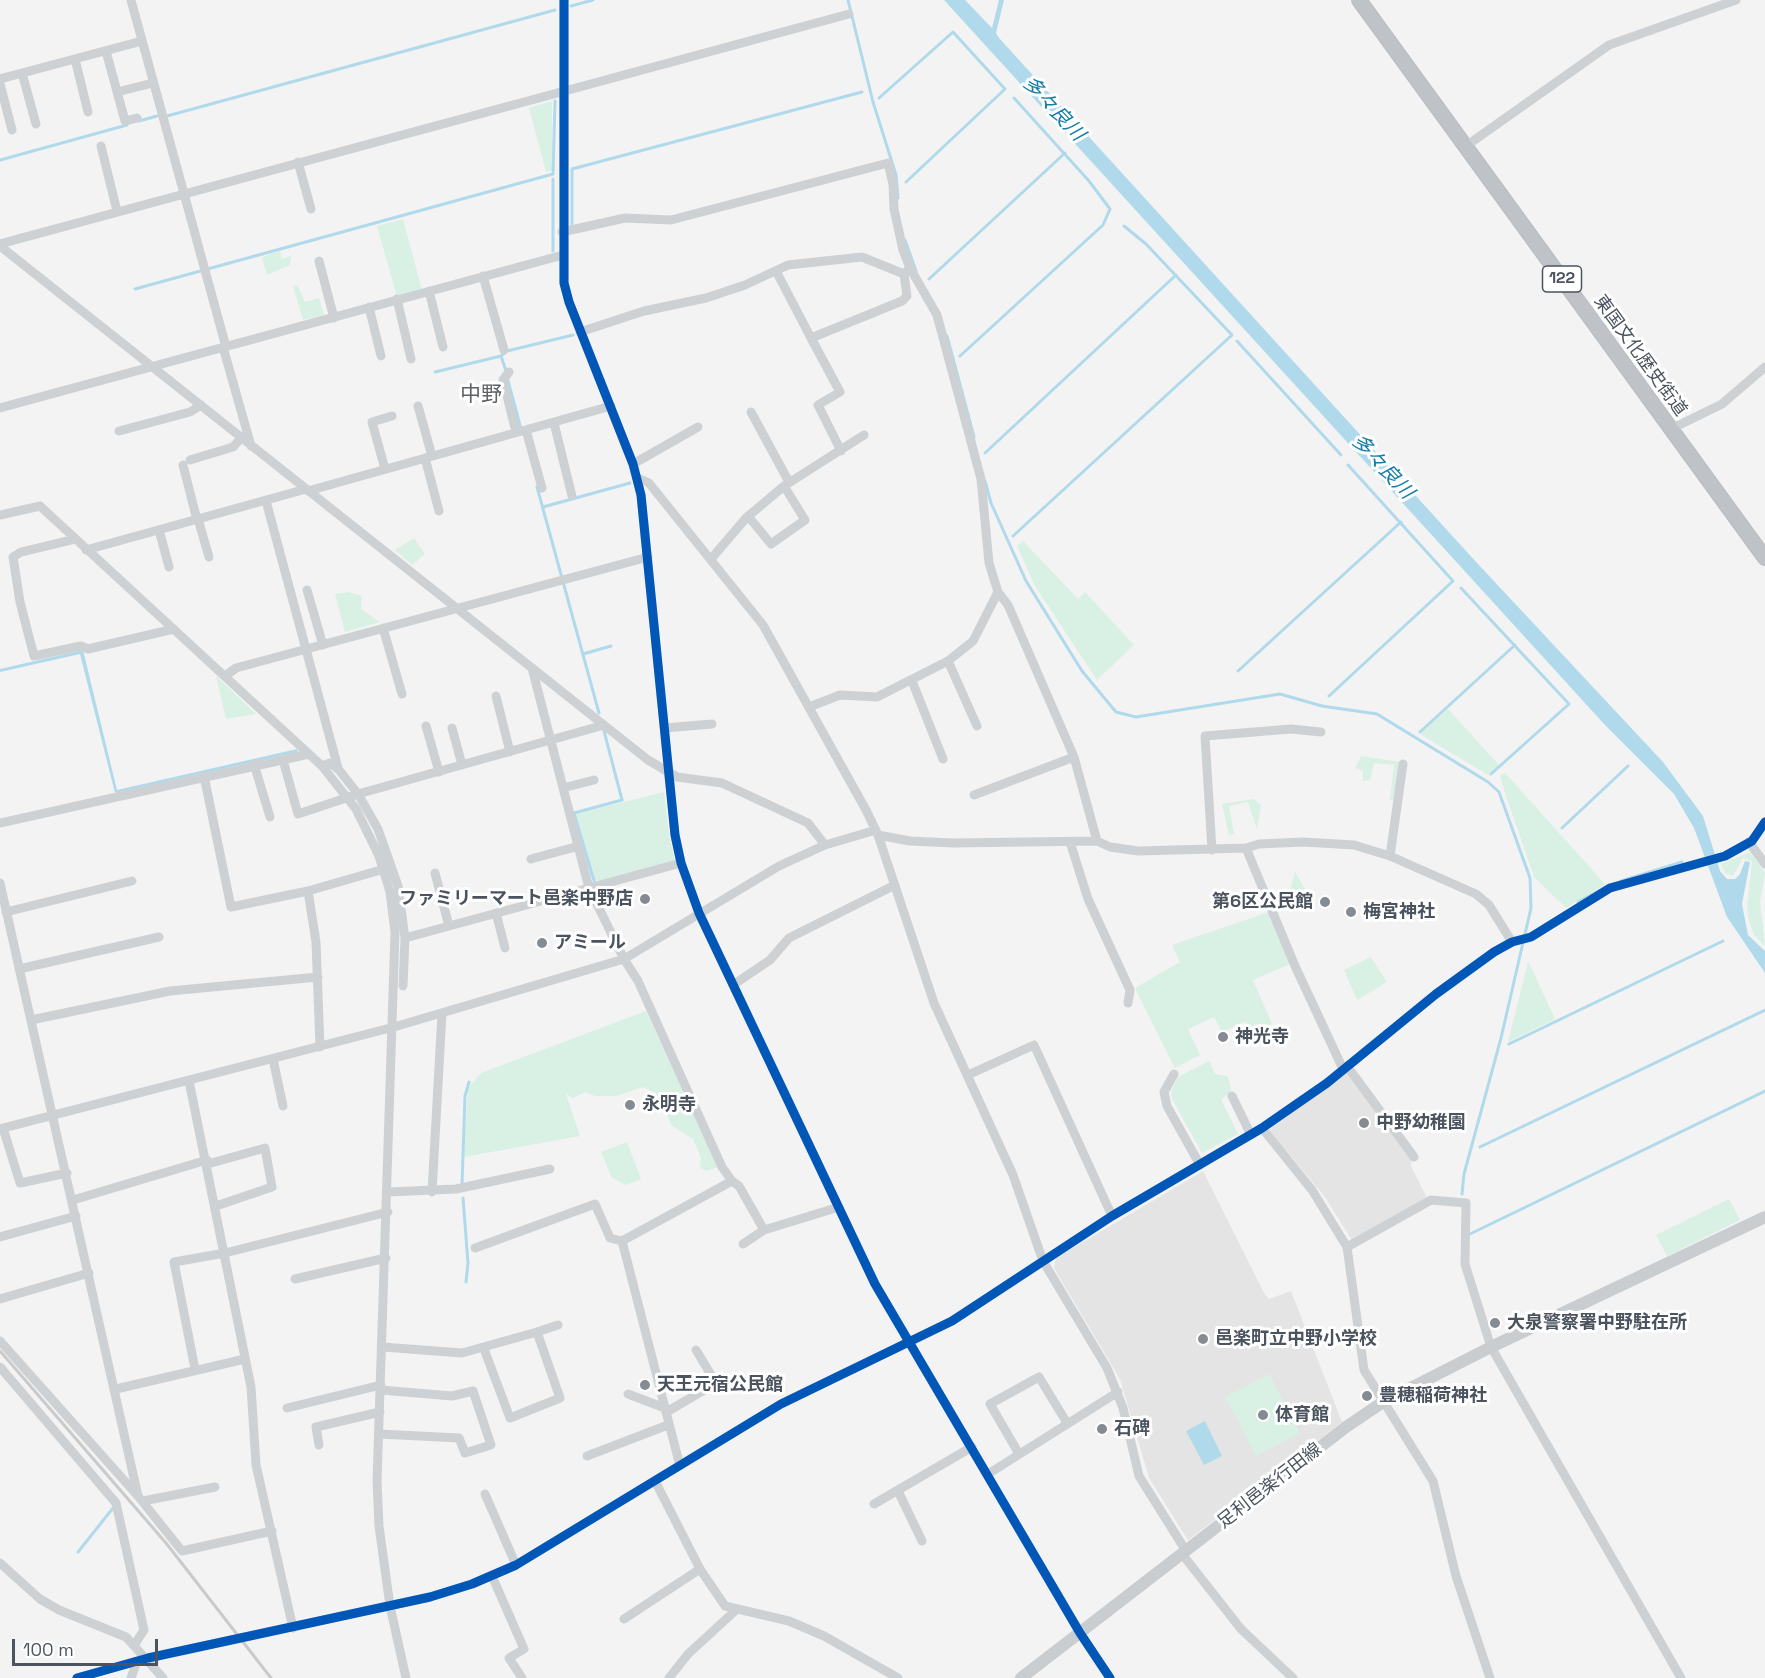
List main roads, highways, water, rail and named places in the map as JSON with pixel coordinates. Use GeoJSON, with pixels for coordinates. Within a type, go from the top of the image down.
{"type":"FeatureCollection","features":[{"type":"Feature","properties":{"kind":"highway","name":"東国文化歴史街道"},"geometry":{"type":"LineString","coordinates":[[1359,0],[1765,558]]}},
{"type":"Feature","properties":{"kind":"main road","name":"足利邑楽行田線"},"geometry":{"type":"LineString","coordinates":[[1021,1678],[1346,1427],[1383,1402],[1491,1347],[1765,1217]]}},
{"type":"Feature","properties":{"kind":"water","name":"多々良川"},"geometry":{"type":"Polygon","coordinates":[[[944,0],[965,0],[992,28],[999,0],[1004,0],[996,33],[999,38],[1477,563],[1663,762],[1703,816],[1720,871],[1727,879],[1735,879],[1740,874],[1745,861],[1750,862],[1742,904],[1748,935],[1765,951],[1765,973],[1727,917],[1694,828],[1674,794],[1605,725],[944,0]]]}},
{"type":"Feature","properties":{"kind":"water"},"geometry":{"type":"Polygon","coordinates":[[[83,650],[117,790],[297,749],[298,752],[115,793],[80,654],[0,672],[0,669],[83,650]]]}},
{"type":"Feature","properties":{"kind":"water"},"geometry":{"type":"Polygon","coordinates":[[[1205,1421],[1222,1456],[1204,1465],[1186,1431],[1205,1421]]]}},
{"type":"Feature","properties":{"kind":"waterway"},"geometry":{"type":"LineString","coordinates":[[571,6],[593,0]]}},
{"type":"Feature","properties":{"kind":"waterway"},"geometry":{"type":"LineString","coordinates":[[848,0],[873,102],[896,175],[898,198]]}},
{"type":"Feature","properties":{"kind":"waterway"},"geometry":{"type":"LineString","coordinates":[[167,116],[555,10]]}},
{"type":"Feature","properties":{"kind":"waterway"},"geometry":{"type":"LineString","coordinates":[[879,98],[953,32],[1005,89],[906,182]]}},
{"type":"Feature","properties":{"kind":"waterway"},"geometry":{"type":"LineString","coordinates":[[572,225],[572,169],[862,92]]}},
{"type":"Feature","properties":{"kind":"waterway","name":"多々良川"},"geometry":{"type":"LineString","coordinates":[[960,356],[1103,225],[1110,209],[1089,181],[1014,98]]}},
{"type":"Feature","properties":{"kind":"waterway"},"geometry":{"type":"LineString","coordinates":[[135,289],[553,174],[555,101]]}},
{"type":"Feature","properties":{"kind":"waterway"},"geometry":{"type":"LineString","coordinates":[[139,121],[157,116]]}},
{"type":"Feature","properties":{"kind":"waterway"},"geometry":{"type":"LineString","coordinates":[[0,160],[127,125]]}},
{"type":"Feature","properties":{"kind":"waterway","name":"多々良川"},"geometry":{"type":"LineString","coordinates":[[929,279],[1065,153]]}},
{"type":"Feature","properties":{"kind":"waterway"},"geometry":{"type":"LineString","coordinates":[[553,179],[553,251]]}},
{"type":"Feature","properties":{"kind":"waterway"},"geometry":{"type":"LineString","coordinates":[[1013,536],[1232,335],[1146,244],[1124,226]]}},
{"type":"Feature","properties":{"kind":"waterway"},"geometry":{"type":"LineString","coordinates":[[905,240],[916,271]]}},
{"type":"Feature","properties":{"kind":"waterway"},"geometry":{"type":"LineString","coordinates":[[985,453],[1176,275]]}},
{"type":"Feature","properties":{"kind":"waterway"},"geometry":{"type":"LineString","coordinates":[[506,371],[501,356],[507,351],[573,335]]}},
{"type":"Feature","properties":{"kind":"waterway"},"geometry":{"type":"LineString","coordinates":[[947,336],[974,437]]}},
{"type":"Feature","properties":{"kind":"waterway","name":"多々良川"},"geometry":{"type":"LineString","coordinates":[[1237,341],[1341,455]]}},
{"type":"Feature","properties":{"kind":"waterway"},"geometry":{"type":"LineString","coordinates":[[435,372],[501,356]]}},
{"type":"Feature","properties":{"kind":"waterway"},"geometry":{"type":"LineString","coordinates":[[507,377],[521,429]]}},
{"type":"Feature","properties":{"kind":"waterway"},"geometry":{"type":"LineString","coordinates":[[1329,696],[1453,581],[1348,465]]}},
{"type":"Feature","properties":{"kind":"waterway"},"geometry":{"type":"LineString","coordinates":[[985,481],[991,503],[1026,581],[1082,671],[1116,712],[1136,717],[1280,694],[1322,706],[1377,714],[1488,782],[1499,792],[1530,878],[1531,908],[1501,1038],[1464,1174],[1462,1194]]}},
{"type":"Feature","properties":{"kind":"waterway"},"geometry":{"type":"LineString","coordinates":[[543,507],[630,483]]}},
{"type":"Feature","properties":{"kind":"waterway"},"geometry":{"type":"LineString","coordinates":[[537,487],[599,713]]}},
{"type":"Feature","properties":{"kind":"waterway"},"geometry":{"type":"LineString","coordinates":[[1238,671],[1401,522]]}},
{"type":"Feature","properties":{"kind":"waterway"},"geometry":{"type":"LineString","coordinates":[[1461,588],[1569,704],[1491,774]]}},
{"type":"Feature","properties":{"kind":"waterway"},"geometry":{"type":"LineString","coordinates":[[1420,732],[1515,645]]}},
{"type":"Feature","properties":{"kind":"waterway"},"geometry":{"type":"LineString","coordinates":[[583,654],[611,646]]}},
{"type":"Feature","properties":{"kind":"waterway"},"geometry":{"type":"LineString","coordinates":[[600,901],[574,813],[622,800],[604,731]]}},
{"type":"Feature","properties":{"kind":"waterway"},"geometry":{"type":"LineString","coordinates":[[1562,828],[1628,766]]}},
{"type":"Feature","properties":{"kind":"waterway"},"geometry":{"type":"LineString","coordinates":[[1621,881],[1682,862]]}},
{"type":"Feature","properties":{"kind":"waterway"},"geometry":{"type":"LineString","coordinates":[[1578,902],[1609,885]]}},
{"type":"Feature","properties":{"kind":"waterway"},"geometry":{"type":"LineString","coordinates":[[1509,1044],[1723,941]]}},
{"type":"Feature","properties":{"kind":"waterway"},"geometry":{"type":"LineString","coordinates":[[1480,1147],[1765,1010]]}},
{"type":"Feature","properties":{"kind":"waterway"},"geometry":{"type":"LineString","coordinates":[[462,1185],[465,1096],[469,1082]]}},
{"type":"Feature","properties":{"kind":"waterway"},"geometry":{"type":"LineString","coordinates":[[1470,1234],[1765,1091]]}},
{"type":"Feature","properties":{"kind":"waterway"},"geometry":{"type":"LineString","coordinates":[[463,1198],[468,1263],[466,1282]]}},
{"type":"Feature","properties":{"kind":"waterway"},"geometry":{"type":"LineString","coordinates":[[78,1552],[113,1508]]}},
{"type":"Feature","properties":{"kind":"railway"},"geometry":{"type":"LineString","coordinates":[[0,1351],[166,1543],[271,1678]]}},
{"type":"Feature","properties":{"kind":"place","name":"ファミリーマート邑楽中野店"},"geometry":{"type":"Point","coordinates":[645,899]}},
{"type":"Feature","properties":{"kind":"place","name":"第6区公民館"},"geometry":{"type":"Point","coordinates":[1325,902]}},
{"type":"Feature","properties":{"kind":"place","name":"梅宮神社"},"geometry":{"type":"Point","coordinates":[1351,912]}},
{"type":"Feature","properties":{"kind":"place","name":"アミール"},"geometry":{"type":"Point","coordinates":[542,943]}},
{"type":"Feature","properties":{"kind":"place","name":"神光寺"},"geometry":{"type":"Point","coordinates":[1223,1037]}},
{"type":"Feature","properties":{"kind":"place","name":"永明寺"},"geometry":{"type":"Point","coordinates":[630,1105]}},
{"type":"Feature","properties":{"kind":"place","name":"中野幼稚園"},"geometry":{"type":"Point","coordinates":[1364,1123]}},
{"type":"Feature","properties":{"kind":"place","name":"大泉警察署中野駐在所"},"geometry":{"type":"Point","coordinates":[1495,1323]}},
{"type":"Feature","properties":{"kind":"place","name":"邑楽町立中野小学校"},"geometry":{"type":"Point","coordinates":[1203,1339]}},
{"type":"Feature","properties":{"kind":"place","name":"天王元宿公民館"},"geometry":{"type":"Point","coordinates":[645,1385]}},
{"type":"Feature","properties":{"kind":"place","name":"豊穂稲荷神社"},"geometry":{"type":"Point","coordinates":[1367,1396]}},
{"type":"Feature","properties":{"kind":"place","name":"体育館"},"geometry":{"type":"Point","coordinates":[1263,1415]}},
{"type":"Feature","properties":{"kind":"place","name":"石碑"},"geometry":{"type":"Point","coordinates":[1102,1429]}},
{"type":"Feature","properties":{"kind":"district","name":"中野"},"geometry":{"type":"Point","coordinates":[481,395]}}]}
